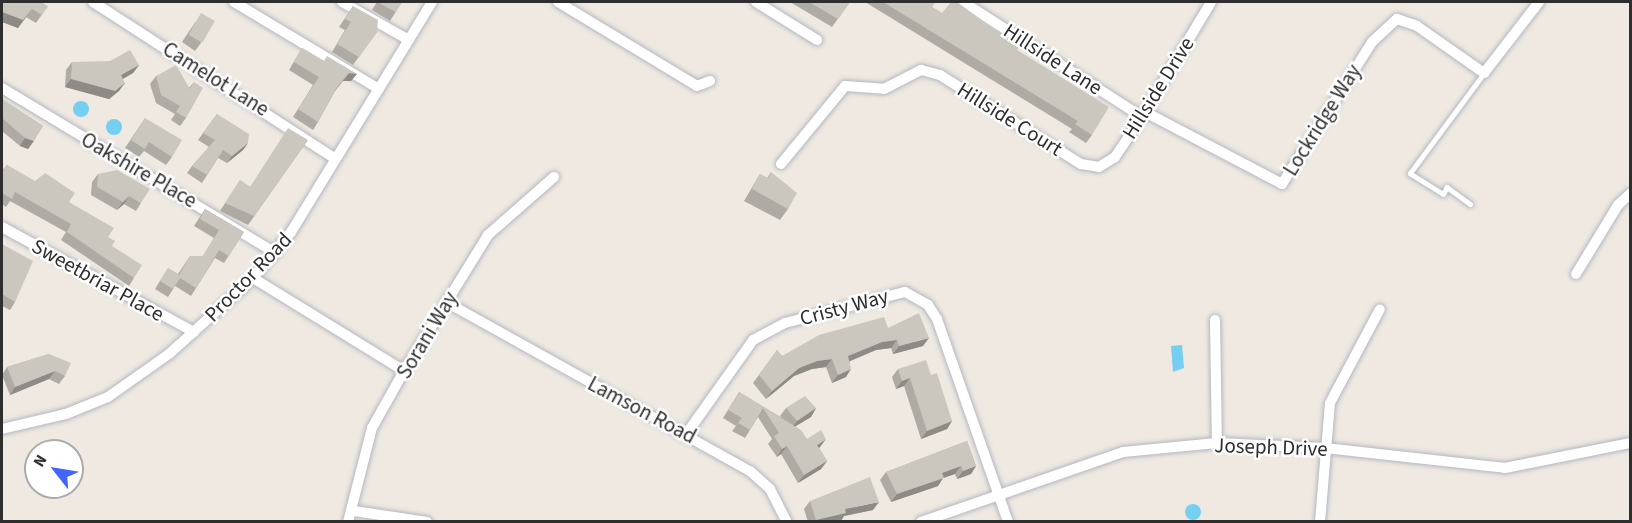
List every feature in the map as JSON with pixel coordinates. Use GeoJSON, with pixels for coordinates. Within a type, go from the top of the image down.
{"type":"FeatureCollection","features":[{"type":"Feature","properties":{"kind":"street","name":"Camelot Lane"},"geometry":{"type":"LineString","coordinates":[[93,2],[336,159]]}},
{"type":"Feature","properties":{"kind":"street"},"geometry":{"type":"LineString","coordinates":[[234,2],[379,89]]}},
{"type":"Feature","properties":{"kind":"street"},"geometry":{"type":"LineString","coordinates":[[342,2],[409,40]]}},
{"type":"Feature","properties":{"kind":"street","name":"Proctor Road"},"geometry":{"type":"LineString","coordinates":[[2,429],[66,414],[108,397],[194,332],[253,278],[275,254],[432,2]]}},
{"type":"Feature","properties":{"kind":"street"},"geometry":{"type":"LineString","coordinates":[[558,2],[698,86],[711,81]]}},
{"type":"Feature","properties":{"kind":"street"},"geometry":{"type":"LineString","coordinates":[[756,2],[817,40]]}},
{"type":"Feature","properties":{"kind":"street","name":"Hillside Lane"},"geometry":{"type":"LineString","coordinates":[[963,2],[1144,114]]}},
{"type":"Feature","properties":{"kind":"street","name":"Hillside Drive"},"geometry":{"type":"LineString","coordinates":[[1099,167],[1115,157],[1144,114],[1211,2]]}},
{"type":"Feature","properties":{"kind":"street"},"geometry":{"type":"LineString","coordinates":[[1484,73],[1539,2]]}},
{"type":"Feature","properties":{"kind":"street","name":"Lockridge Way"},"geometry":{"type":"LineString","coordinates":[[1144,114],[1282,184],[1372,42],[1397,20],[1417,27],[1484,73]]}},
{"type":"Feature","properties":{"kind":"street","name":"Hillside Court"},"geometry":{"type":"LineString","coordinates":[[782,164],[845,86],[884,89],[921,70],[940,75],[1081,164],[1099,167]]}},
{"type":"Feature","properties":{"kind":"street","name":"Oakshire Place"},"geometry":{"type":"LineString","coordinates":[[2,88],[275,254]]}},
{"type":"Feature","properties":{"kind":"street","name":"Sorani Way"},"geometry":{"type":"LineString","coordinates":[[348,522],[354,511],[372,428],[404,371],[488,235],[554,177]]}},
{"type":"Feature","properties":{"kind":"street"},"geometry":{"type":"LineString","coordinates":[[1576,274],[1618,205],[1630,194]]}},
{"type":"Feature","properties":{"kind":"street","name":"Sweetbriar Place"},"geometry":{"type":"LineString","coordinates":[[2,227],[194,332]]}},
{"type":"Feature","properties":{"kind":"street"},"geometry":{"type":"LineString","coordinates":[[253,278],[404,371]]}},
{"type":"Feature","properties":{"kind":"street","name":"Cristy Way"},"geometry":{"type":"LineString","coordinates":[[687,433],[753,340],[785,322],[905,292],[928,305],[937,319],[1008,522]]}},
{"type":"Feature","properties":{"kind":"street","name":"Lamson Road"},"geometry":{"type":"LineString","coordinates":[[446,302],[564,371],[604,386],[687,433],[762,480],[787,522]]}},
{"type":"Feature","properties":{"kind":"street"},"geometry":{"type":"LineString","coordinates":[[1320,522],[1330,403],[1380,309]]}},
{"type":"Feature","properties":{"kind":"street"},"geometry":{"type":"LineString","coordinates":[[1215,320],[1217,443]]}},
{"type":"Feature","properties":{"kind":"street","name":"Joseph Drive"},"geometry":{"type":"LineString","coordinates":[[921,522],[1123,452],[1217,443],[1325,448],[1505,468],[1630,443]]}},
{"type":"Feature","properties":{"kind":"street"},"geometry":{"type":"LineString","coordinates":[[354,511],[427,522]]}},
{"type":"Feature","properties":{"kind":"lane"},"geometry":{"type":"LineString","coordinates":[[1470,204],[1448,187],[1443,194],[1410,173],[1484,73]]}},
{"type":"Feature","properties":{"kind":"water"},"geometry":{"type":"Polygon","coordinates":[[[81,101],[89,109],[81,117],[73,109],[81,101]]]}},
{"type":"Feature","properties":{"kind":"water"},"geometry":{"type":"Polygon","coordinates":[[[114,119],[120,121],[122,127],[120,133],[114,135],[108,133],[106,127],[108,121],[114,119]]]}},
{"type":"Feature","properties":{"kind":"water"},"geometry":{"type":"Polygon","coordinates":[[[1182,345],[1184,368],[1173,372],[1171,346],[1182,345]]]}},
{"type":"Feature","properties":{"kind":"water"},"geometry":{"type":"Polygon","coordinates":[[[1193,504],[1199,506],[1201,512],[1199,518],[1193,520],[1187,518],[1185,512],[1187,506],[1193,504]]]}},
{"type":"Feature","properties":{"kind":"building"},"geometry":{"type":"Polygon","coordinates":[[[2,2],[41,2],[48,6],[42,15],[32,9],[23,20],[2,12],[2,2]]]}},
{"type":"Feature","properties":{"kind":"building"},"geometry":{"type":"Polygon","coordinates":[[[377,2],[402,2],[396,12],[377,2]]]}},
{"type":"Feature","properties":{"kind":"building"},"geometry":{"type":"Polygon","coordinates":[[[809,2],[850,2],[838,19],[809,2]]]}},
{"type":"Feature","properties":{"kind":"building"},"geometry":{"type":"Polygon","coordinates":[[[883,2],[935,2],[932,7],[942,13],[951,2],[957,2],[1019,47],[1017,50],[1109,107],[1092,135],[1075,124],[1078,121],[883,2]]]}},
{"type":"Feature","properties":{"kind":"building"},"geometry":{"type":"Polygon","coordinates":[[[353,6],[378,20],[377,32],[359,57],[337,44],[351,22],[345,19],[353,6]]]}},
{"type":"Feature","properties":{"kind":"building"},"geometry":{"type":"Polygon","coordinates":[[[201,13],[215,21],[202,43],[188,35],[201,13]]]}},
{"type":"Feature","properties":{"kind":"building"},"geometry":{"type":"Polygon","coordinates":[[[302,48],[324,61],[327,56],[357,74],[349,73],[336,88],[318,122],[298,109],[319,77],[294,62],[302,48]]]}},
{"type":"Feature","properties":{"kind":"building"},"geometry":{"type":"Polygon","coordinates":[[[130,50],[139,65],[121,75],[125,83],[115,91],[71,79],[72,62],[110,61],[130,50]]]}},
{"type":"Feature","properties":{"kind":"building"},"geometry":{"type":"Polygon","coordinates":[[[176,65],[190,89],[194,82],[203,88],[186,118],[176,112],[180,106],[161,95],[156,76],[176,65]]]}},
{"type":"Feature","properties":{"kind":"building"},"geometry":{"type":"Polygon","coordinates":[[[2,99],[43,126],[34,141],[25,138],[2,118],[2,99]]]}},
{"type":"Feature","properties":{"kind":"building"},"geometry":{"type":"Polygon","coordinates":[[[217,114],[249,134],[248,143],[232,156],[223,150],[207,175],[192,166],[215,140],[203,133],[217,114]]]}},
{"type":"Feature","properties":{"kind":"building"},"geometry":{"type":"Polygon","coordinates":[[[145,118],[182,140],[172,157],[149,142],[145,149],[131,140],[145,118]]]}},
{"type":"Feature","properties":{"kind":"building"},"geometry":{"type":"Polygon","coordinates":[[[288,128],[308,140],[254,216],[225,203],[240,180],[250,187],[288,128]]]}},
{"type":"Feature","properties":{"kind":"building"},"geometry":{"type":"Polygon","coordinates":[[[7,165],[35,181],[45,173],[75,193],[69,202],[114,228],[108,237],[115,241],[112,246],[142,265],[134,278],[67,232],[71,224],[15,192],[12,199],[2,193],[2,171],[7,165]]]}},
{"type":"Feature","properties":{"kind":"building"},"geometry":{"type":"Polygon","coordinates":[[[117,170],[150,189],[141,203],[129,196],[123,202],[97,187],[98,174],[117,170]]]}},
{"type":"Feature","properties":{"kind":"building"},"geometry":{"type":"Polygon","coordinates":[[[771,172],[797,193],[788,209],[752,189],[760,174],[768,178],[771,172]]]}},
{"type":"Feature","properties":{"kind":"building"},"geometry":{"type":"Polygon","coordinates":[[[205,209],[244,232],[229,256],[219,250],[196,288],[180,278],[173,289],[160,281],[168,268],[179,275],[190,256],[203,256],[219,230],[200,219],[205,209]]]}},
{"type":"Feature","properties":{"kind":"building"},"geometry":{"type":"Polygon","coordinates":[[[2,244],[33,261],[15,302],[2,294],[2,244]]]}},
{"type":"Feature","properties":{"kind":"building"},"geometry":{"type":"Polygon","coordinates":[[[919,313],[929,338],[899,346],[897,340],[882,342],[848,356],[851,369],[838,375],[832,359],[817,361],[799,368],[772,391],[759,375],[777,350],[782,356],[819,335],[884,317],[888,328],[919,313]]]}},
{"type":"Feature","properties":{"kind":"building"},"geometry":{"type":"Polygon","coordinates":[[[49,354],[71,363],[65,376],[55,371],[15,387],[7,367],[49,354]]]}},
{"type":"Feature","properties":{"kind":"building"},"geometry":{"type":"Polygon","coordinates":[[[926,360],[931,375],[937,373],[952,421],[927,431],[910,378],[902,381],[898,369],[926,360]]]}},
{"type":"Feature","properties":{"kind":"building"},"geometry":{"type":"Polygon","coordinates":[[[739,392],[801,430],[807,439],[821,430],[826,439],[817,445],[827,461],[804,475],[787,446],[782,449],[774,436],[779,433],[763,408],[750,430],[738,423],[742,418],[728,410],[739,392]]]}},
{"type":"Feature","properties":{"kind":"building"},"geometry":{"type":"Polygon","coordinates":[[[805,396],[816,408],[797,421],[786,408],[805,396]]]}},
{"type":"Feature","properties":{"kind":"building"},"geometry":{"type":"Polygon","coordinates":[[[967,441],[976,466],[963,471],[961,466],[942,473],[944,478],[897,494],[886,472],[967,441]]]}},
{"type":"Feature","properties":{"kind":"building"},"geometry":{"type":"Polygon","coordinates":[[[870,477],[879,502],[845,509],[846,513],[816,520],[810,501],[870,477]]]}}]}
